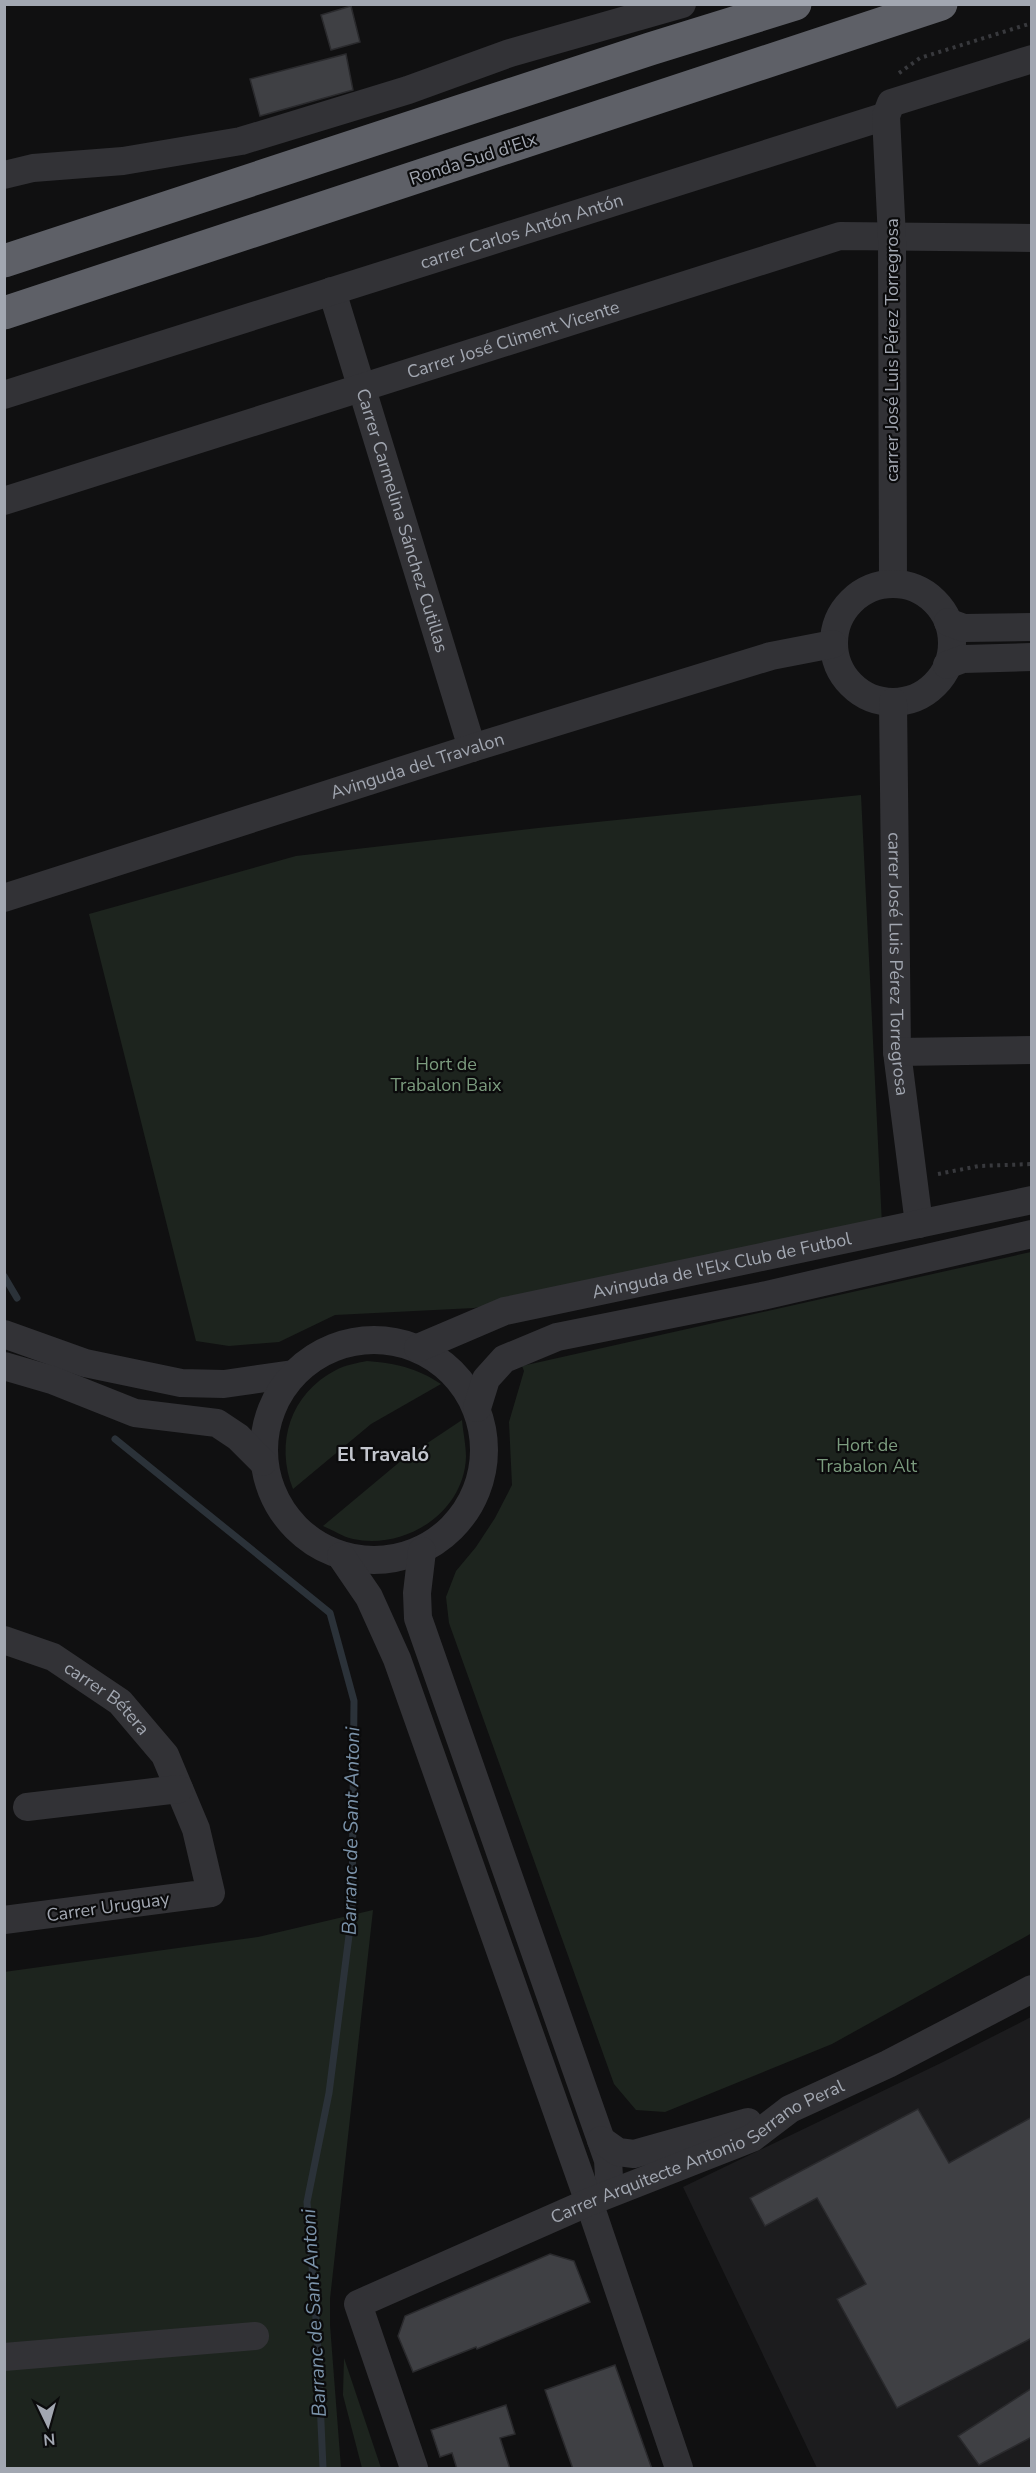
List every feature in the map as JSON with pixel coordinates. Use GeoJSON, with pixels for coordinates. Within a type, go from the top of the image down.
{"type":"FeatureCollection","features":[{"type":"Feature","properties":{"kind":"highway"},"geometry":{"type":"LineString","coordinates":[[4,261],[639,52],[795,4]]}},
{"type":"Feature","properties":{"kind":"highway","name":"Ronda Sud d'Elx"},"geometry":{"type":"LineString","coordinates":[[4,313],[941,4]]}},
{"type":"Feature","properties":{"kind":"street"},"geometry":{"type":"LineString","coordinates":[[4,175],[33,168],[123,161],[241,141],[408,90],[510,53],[682,4]]}},
{"type":"Feature","properties":{"kind":"street","name":"carrer Carlos Antón Antón"},"geometry":{"type":"LineString","coordinates":[[4,395],[886,116],[891,103],[1032,59]]}},
{"type":"Feature","properties":{"kind":"street","name":"carrer José Luis Pérez Torregrosa"},"geometry":{"type":"LineString","coordinates":[[886,116],[892,238],[893,584]]}},
{"type":"Feature","properties":{"kind":"street","name":"Carrer José Climent Vicente"},"geometry":{"type":"LineString","coordinates":[[4,501],[840,236],[1032,238]]}},
{"type":"Feature","properties":{"kind":"street","name":"Carrer Carmelina Sánchez Cutillas"},"geometry":{"type":"LineString","coordinates":[[332,291],[360,389],[472,748]]}},
{"type":"Feature","properties":{"kind":"street"},"geometry":{"type":"LineString","coordinates":[[893,584],[914,588],[928,596],[942,611],[948,622],[951,648],[947,665],[938,681],[923,694],[909,700],[893,702],[873,699],[856,690],[839,669],[833,644],[838,620],[849,602],[870,588],[893,584]]}},
{"type":"Feature","properties":{"kind":"street"},"geometry":{"type":"LineString","coordinates":[[948,622],[964,628],[1032,627]]}},
{"type":"Feature","properties":{"kind":"street","name":"Avinguda del Travalon"},"geometry":{"type":"LineString","coordinates":[[4,898],[472,748],[771,656],[833,644]]}},
{"type":"Feature","properties":{"kind":"street"},"geometry":{"type":"LineString","coordinates":[[947,665],[963,659],[1032,657]]}},
{"type":"Feature","properties":{"kind":"street","name":"carrer José Luis Pérez Torregrosa"},"geometry":{"type":"LineString","coordinates":[[893,702],[897,1052],[919,1224]]}},
{"type":"Feature","properties":{"kind":"street"},"geometry":{"type":"LineString","coordinates":[[897,1052],[1032,1050]]}},
{"type":"Feature","properties":{"kind":"street","name":"Avinguda de l'Elx Club de Futbol"},"geometry":{"type":"LineString","coordinates":[[418,1348],[505,1311],[1032,1200]]}},
{"type":"Feature","properties":{"kind":"street","name":"Avinguda de l'Elx Club de Futbol"},"geometry":{"type":"LineString","coordinates":[[477,1408],[486,1379],[504,1359],[557,1337],[762,1296],[1032,1234]]}},
{"type":"Feature","properties":{"kind":"street"},"geometry":{"type":"LineString","coordinates":[[4,1334],[85,1363],[181,1383],[224,1384],[293,1374]]}},
{"type":"Feature","properties":{"kind":"street"},"geometry":{"type":"LineString","coordinates":[[382,1339],[418,1348],[448,1367],[477,1408],[484,1428],[484,1469],[471,1507],[448,1534],[422,1551],[407,1557],[362,1561],[328,1551],[295,1528],[270,1491],[262,1450],[268,1417],[277,1395],[301,1366],[335,1346],[382,1339]]}},
{"type":"Feature","properties":{"kind":"street"},"geometry":{"type":"LineString","coordinates":[[4,1366],[52,1380],[135,1413],[217,1423],[238,1437],[263,1462]]}},
{"type":"Feature","properties":{"kind":"street"},"geometry":{"type":"LineString","coordinates":[[422,1551],[417,1593],[418,1618],[608,2160],[599,2197]]}},
{"type":"Feature","properties":{"kind":"street"},"geometry":{"type":"LineString","coordinates":[[341,1556],[369,1597],[397,1659],[599,2197],[678,2469]]}},
{"type":"Feature","properties":{"kind":"street","name":"carrer Bétera"},"geometry":{"type":"LineString","coordinates":[[4,1640],[53,1657],[120,1702],[165,1755],[196,1829],[211,1893]]}},
{"type":"Feature","properties":{"kind":"street"},"geometry":{"type":"LineString","coordinates":[[27,1807],[179,1789]]}},
{"type":"Feature","properties":{"kind":"street","name":"Carrer Uruguay"},"geometry":{"type":"LineString","coordinates":[[4,1920],[211,1893]]}},
{"type":"Feature","properties":{"kind":"street","name":"Carrer Arquitecte Antonio Serrano Peral"},"geometry":{"type":"LineString","coordinates":[[414,2469],[358,2304],[599,2197],[752,2138],[790,2109],[888,2064],[1032,1989]]}},
{"type":"Feature","properties":{"kind":"street"},"geometry":{"type":"LineString","coordinates":[[601,2140],[618,2152],[634,2154],[790,2109]]}},
{"type":"Feature","properties":{"kind":"street"},"geometry":{"type":"LineString","coordinates":[[4,2357],[255,2336]]}},
{"type":"Feature","properties":{"kind":"path"},"geometry":{"type":"LineString","coordinates":[[913,1176],[950,1173],[979,1166],[1032,1164]]}},
{"type":"Feature","properties":{"kind":"shaded area"},"geometry":{"type":"Polygon","coordinates":[[[1031,2017],[1031,2468],[817,2468],[683,2187],[943,2062],[1031,2017]]]}},
{"type":"Feature","properties":{"kind":"green space","name":"Hort de Trabalon Baix"},"geometry":{"type":"Polygon","coordinates":[[[861,795],[882,1225],[474,1308],[335,1315],[279,1342],[229,1346],[196,1341],[89,914],[296,856],[538,828],[861,795]]]}},
{"type":"Feature","properties":{"kind":"green space","name":"Hort de Trabalon Alt"},"geometry":{"type":"Polygon","coordinates":[[[1031,1252],[1032,1933],[832,2044],[665,2112],[636,2110],[614,2084],[449,1623],[446,1597],[456,1571],[476,1547],[495,1518],[512,1485],[509,1422],[524,1371],[522,1366],[1031,1252]]]}},
{"type":"Feature","properties":{"kind":"green space"},"geometry":{"type":"Polygon","coordinates":[[[367,1361],[406,1367],[441,1384],[371,1424],[293,1489],[286,1454],[290,1421],[297,1406],[320,1380],[340,1368],[367,1361]]]}},
{"type":"Feature","properties":{"kind":"green space"},"geometry":{"type":"Polygon","coordinates":[[[462,1420],[466,1448],[463,1477],[455,1495],[428,1523],[411,1533],[392,1539],[373,1541],[349,1538],[323,1526],[402,1460],[462,1420]]]}},
{"type":"Feature","properties":{"kind":"green space"},"geometry":{"type":"Polygon","coordinates":[[[373,1910],[330,2299],[341,2468],[5,2468],[4,1972],[258,1937],[373,1910]]]}},
{"type":"Feature","properties":{"kind":"green space"},"geometry":{"type":"Polygon","coordinates":[[[344,2358],[381,2468],[362,2468],[343,2395],[344,2358]]]}},
{"type":"Feature","properties":{"kind":"building"},"geometry":{"type":"Polygon","coordinates":[[[351,6],[360,42],[331,50],[321,15],[351,6]]]}},
{"type":"Feature","properties":{"kind":"building"},"geometry":{"type":"Polygon","coordinates":[[[346,54],[353,90],[260,116],[250,79],[346,54]]]}},
{"type":"Feature","properties":{"kind":"building"},"geometry":{"type":"Polygon","coordinates":[[[918,2109],[949,2163],[1032,2117],[1032,2338],[897,2408],[837,2299],[866,2284],[817,2198],[765,2226],[750,2198],[918,2109]]]}},
{"type":"Feature","properties":{"kind":"building"},"geometry":{"type":"Polygon","coordinates":[[[550,2254],[574,2261],[590,2302],[477,2349],[476,2347],[413,2372],[398,2336],[405,2316],[550,2254]]]}},
{"type":"Feature","properties":{"kind":"building"},"geometry":{"type":"Polygon","coordinates":[[[615,2365],[652,2469],[573,2469],[545,2390],[615,2365]]]}},
{"type":"Feature","properties":{"kind":"building"},"geometry":{"type":"Polygon","coordinates":[[[1032,2388],[1032,2437],[979,2465],[958,2436],[1032,2388]]]}},
{"type":"Feature","properties":{"kind":"building"},"geometry":{"type":"Polygon","coordinates":[[[506,2405],[515,2434],[500,2438],[510,2469],[457,2469],[452,2453],[440,2457],[431,2430],[506,2405]]]}},
{"type":"Feature","properties":{"kind":"waterway","name":"Barranc de Sant Antoni"},"geometry":{"type":"LineString","coordinates":[[4,1276],[17,1298]]}},
{"type":"Feature","properties":{"kind":"waterway","name":"Barranc de Sant Antoni"},"geometry":{"type":"LineString","coordinates":[[115,1439],[330,1613],[354,1701],[352,1912],[329,2093],[307,2202],[317,2332],[323,2468]]}},
{"type":"Feature","properties":{"kind":"district","name":"El Travaló"},"geometry":{"type":"Point","coordinates":[383,1454]}}]}
